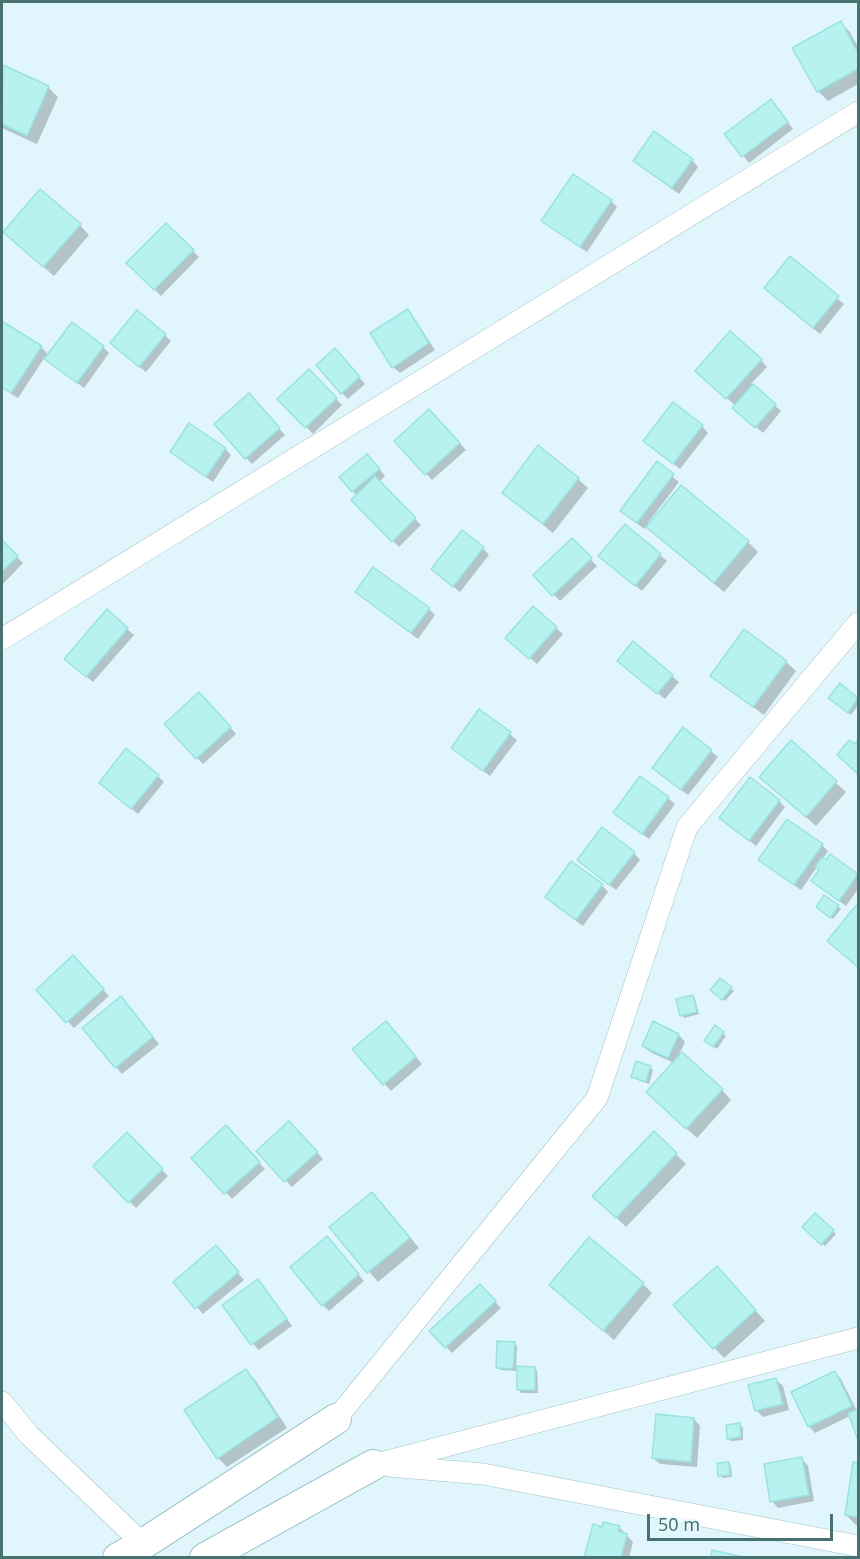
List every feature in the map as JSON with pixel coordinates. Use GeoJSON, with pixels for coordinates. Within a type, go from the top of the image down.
{"type":"FeatureCollection","features":[{"type":"Feature","properties":{"kind":"main road"},"geometry":{"type":"LineString","coordinates":[[130,1550],[336,1419]]}},
{"type":"Feature","properties":{"kind":"main road"},"geometry":{"type":"LineString","coordinates":[[205,1557],[373,1465]]}},
{"type":"Feature","properties":{"kind":"street"},"geometry":{"type":"LineString","coordinates":[[2,639],[858,112]]}},
{"type":"Feature","properties":{"kind":"street"},"geometry":{"type":"LineString","coordinates":[[336,1419],[597,1098],[687,827],[858,623]]}},
{"type":"Feature","properties":{"kind":"street"},"geometry":{"type":"LineString","coordinates":[[373,1465],[858,1338]]}},
{"type":"Feature","properties":{"kind":"street"},"geometry":{"type":"LineString","coordinates":[[2,1402],[130,1550]]}},
{"type":"Feature","properties":{"kind":"street"},"geometry":{"type":"LineString","coordinates":[[373,1465],[483,1474],[858,1546]]}},
{"type":"Feature","properties":{"kind":"building"},"geometry":{"type":"Polygon","coordinates":[[[841,21],[858,53],[858,69],[817,92],[792,48],[841,21]]]}},
{"type":"Feature","properties":{"kind":"building"},"geometry":{"type":"Polygon","coordinates":[[[3,65],[49,86],[27,136],[2,124],[3,65]]]}},
{"type":"Feature","properties":{"kind":"building"},"geometry":{"type":"Polygon","coordinates":[[[771,99],[788,122],[742,157],[724,134],[771,99]]]}},
{"type":"Feature","properties":{"kind":"building"},"geometry":{"type":"Polygon","coordinates":[[[654,131],[693,159],[672,188],[633,161],[654,131]]]}},
{"type":"Feature","properties":{"kind":"building"},"geometry":{"type":"Polygon","coordinates":[[[573,174],[612,200],[580,247],[541,221],[573,174]]]}},
{"type":"Feature","properties":{"kind":"building"},"geometry":{"type":"Polygon","coordinates":[[[40,189],[81,224],[43,267],[3,232],[40,189]]]}},
{"type":"Feature","properties":{"kind":"building"},"geometry":{"type":"Polygon","coordinates":[[[166,223],[194,250],[154,290],[126,263],[166,223]]]}},
{"type":"Feature","properties":{"kind":"building"},"geometry":{"type":"Polygon","coordinates":[[[790,256],[839,296],[813,328],[764,288],[790,256]]]}},
{"type":"Feature","properties":{"kind":"building"},"geometry":{"type":"Polygon","coordinates":[[[408,309],[429,343],[392,368],[370,333],[408,309]]]}},
{"type":"Feature","properties":{"kind":"building"},"geometry":{"type":"Polygon","coordinates":[[[137,310],[166,334],[139,367],[110,343],[137,310]]]}},
{"type":"Feature","properties":{"kind":"building"},"geometry":{"type":"Polygon","coordinates":[[[3,322],[42,346],[11,393],[2,387],[3,322]]]}},
{"type":"Feature","properties":{"kind":"building"},"geometry":{"type":"Polygon","coordinates":[[[72,322],[104,346],[77,383],[44,359],[72,322]]]}},
{"type":"Feature","properties":{"kind":"building"},"geometry":{"type":"Polygon","coordinates":[[[730,331],[762,359],[726,399],[695,371],[730,331]]]}},
{"type":"Feature","properties":{"kind":"building"},"geometry":{"type":"Polygon","coordinates":[[[335,348],[360,377],[341,394],[316,365],[335,348]]]}},
{"type":"Feature","properties":{"kind":"building"},"geometry":{"type":"Polygon","coordinates":[[[309,369],[337,398],[305,428],[277,399],[309,369]]]}},
{"type":"Feature","properties":{"kind":"building"},"geometry":{"type":"Polygon","coordinates":[[[753,384],[776,404],[755,428],[732,408],[753,384]]]}},
{"type":"Feature","properties":{"kind":"building"},"geometry":{"type":"Polygon","coordinates":[[[249,393],[280,428],[245,459],[214,424],[249,393]]]}},
{"type":"Feature","properties":{"kind":"building"},"geometry":{"type":"Polygon","coordinates":[[[673,402],[703,425],[673,464],[643,441],[673,402]]]}},
{"type":"Feature","properties":{"kind":"building"},"geometry":{"type":"Polygon","coordinates":[[[429,409],[460,443],[425,475],[394,441],[429,409]]]}},
{"type":"Feature","properties":{"kind":"building"},"geometry":{"type":"Polygon","coordinates":[[[189,423],[226,448],[206,477],[170,452],[189,423]]]}},
{"type":"Feature","properties":{"kind":"building"},"geometry":{"type":"Polygon","coordinates":[[[538,445],[579,478],[543,524],[502,493],[538,445]]]}},
{"type":"Feature","properties":{"kind":"building"},"geometry":{"type":"Polygon","coordinates":[[[367,454],[380,469],[352,492],[339,477],[367,454]]]}},
{"type":"Feature","properties":{"kind":"building"},"geometry":{"type":"Polygon","coordinates":[[[657,461],[674,474],[637,523],[620,511],[657,461]]]}},
{"type":"Feature","properties":{"kind":"building"},"geometry":{"type":"Polygon","coordinates":[[[375,476],[416,518],[392,542],[351,500],[375,476]]]}},
{"type":"Feature","properties":{"kind":"building"},"geometry":{"type":"Polygon","coordinates":[[[681,485],[749,541],[714,583],[646,527],[681,485]]]}},
{"type":"Feature","properties":{"kind":"building"},"geometry":{"type":"Polygon","coordinates":[[[625,524],[661,554],[635,586],[598,556],[625,524]]]}},
{"type":"Feature","properties":{"kind":"building"},"geometry":{"type":"Polygon","coordinates":[[[462,530],[484,547],[453,587],[431,569],[462,530]]]}},
{"type":"Feature","properties":{"kind":"building"},"geometry":{"type":"Polygon","coordinates":[[[572,538],[592,558],[552,596],[533,575],[572,538]]]}},
{"type":"Feature","properties":{"kind":"building"},"geometry":{"type":"Polygon","coordinates":[[[2,540],[18,556],[2,572],[2,540]]]}},
{"type":"Feature","properties":{"kind":"building"},"geometry":{"type":"Polygon","coordinates":[[[373,567],[430,608],[411,633],[355,592],[373,567]]]}},
{"type":"Feature","properties":{"kind":"building"},"geometry":{"type":"Polygon","coordinates":[[[533,606],[557,627],[529,659],[505,638],[533,606]]]}},
{"type":"Feature","properties":{"kind":"building"},"geometry":{"type":"Polygon","coordinates":[[[107,609],[128,628],[86,677],[64,659],[107,609]]]}},
{"type":"Feature","properties":{"kind":"building"},"geometry":{"type":"Polygon","coordinates":[[[744,629],[787,661],[753,707],[710,676],[744,629]]]}},
{"type":"Feature","properties":{"kind":"building"},"geometry":{"type":"Polygon","coordinates":[[[633,641],[673,675],[657,694],[617,661],[633,641]]]}},
{"type":"Feature","properties":{"kind":"building"},"geometry":{"type":"Polygon","coordinates":[[[840,683],[858,698],[848,713],[828,698],[840,683]]]}},
{"type":"Feature","properties":{"kind":"building"},"geometry":{"type":"Polygon","coordinates":[[[199,692],[231,727],[196,759],[164,724],[199,692]]]}},
{"type":"Feature","properties":{"kind":"building"},"geometry":{"type":"Polygon","coordinates":[[[479,709],[511,732],[483,771],[451,748],[479,709]]]}},
{"type":"Feature","properties":{"kind":"building"},"geometry":{"type":"Polygon","coordinates":[[[683,727],[712,750],[681,790],[652,768],[683,727]]]}},
{"type":"Feature","properties":{"kind":"building"},"geometry":{"type":"Polygon","coordinates":[[[791,740],[837,781],[806,817],[759,777],[791,740]]]}},
{"type":"Feature","properties":{"kind":"building"},"geometry":{"type":"Polygon","coordinates":[[[849,740],[855,744],[858,740],[858,774],[837,755],[849,740]]]}},
{"type":"Feature","properties":{"kind":"building"},"geometry":{"type":"Polygon","coordinates":[[[126,748],[159,775],[131,809],[99,783],[126,748]]]}},
{"type":"Feature","properties":{"kind":"building"},"geometry":{"type":"Polygon","coordinates":[[[640,776],[669,797],[642,834],[613,813],[640,776]]]}},
{"type":"Feature","properties":{"kind":"building"},"geometry":{"type":"Polygon","coordinates":[[[750,777],[780,800],[749,841],[719,818],[750,777]]]}},
{"type":"Feature","properties":{"kind":"building"},"geometry":{"type":"Polygon","coordinates":[[[787,819],[823,844],[794,885],[758,860],[787,819]]]}},
{"type":"Feature","properties":{"kind":"building"},"geometry":{"type":"Polygon","coordinates":[[[602,827],[635,852],[609,885],[577,860],[602,827]]]}},
{"type":"Feature","properties":{"kind":"building"},"geometry":{"type":"Polygon","coordinates":[[[830,854],[858,874],[839,901],[811,881],[819,870],[815,867],[822,857],[826,860],[830,854]]]}},
{"type":"Feature","properties":{"kind":"building"},"geometry":{"type":"Polygon","coordinates":[[[571,861],[603,884],[576,920],[545,897],[571,861]]]}},
{"type":"Feature","properties":{"kind":"building"},"geometry":{"type":"Polygon","coordinates":[[[824,895],[839,905],[830,918],[816,907],[824,895]]]}},
{"type":"Feature","properties":{"kind":"building"},"geometry":{"type":"Polygon","coordinates":[[[858,903],[858,967],[827,941],[858,903]]]}},
{"type":"Feature","properties":{"kind":"building"},"geometry":{"type":"Polygon","coordinates":[[[73,955],[104,989],[66,1023],[36,990],[73,955]]]}},
{"type":"Feature","properties":{"kind":"building"},"geometry":{"type":"Polygon","coordinates":[[[720,978],[732,987],[722,1000],[710,990],[720,978]]]}},
{"type":"Feature","properties":{"kind":"building"},"geometry":{"type":"Polygon","coordinates":[[[693,995],[697,1012],[680,1016],[676,999],[693,995]]]}},
{"type":"Feature","properties":{"kind":"building"},"geometry":{"type":"Polygon","coordinates":[[[121,996],[153,1037],[115,1068],[82,1028],[121,996]]]}},
{"type":"Feature","properties":{"kind":"building"},"geometry":{"type":"Polygon","coordinates":[[[386,1021],[416,1057],[383,1085],[352,1049],[386,1021]]]}},
{"type":"Feature","properties":{"kind":"building"},"geometry":{"type":"Polygon","coordinates":[[[653,1021],[679,1034],[668,1058],[642,1046],[653,1021]]]}},
{"type":"Feature","properties":{"kind":"building"},"geometry":{"type":"Polygon","coordinates":[[[715,1025],[724,1032],[713,1047],[704,1041],[715,1025]]]}},
{"type":"Feature","properties":{"kind":"building"},"geometry":{"type":"Polygon","coordinates":[[[682,1052],[723,1089],[686,1129],[646,1092],[682,1052]]]}},
{"type":"Feature","properties":{"kind":"building"},"geometry":{"type":"Polygon","coordinates":[[[636,1061],[651,1066],[646,1082],[631,1077],[636,1061]]]}},
{"type":"Feature","properties":{"kind":"building"},"geometry":{"type":"Polygon","coordinates":[[[289,1121],[318,1152],[284,1182],[256,1151],[289,1121]]]}},
{"type":"Feature","properties":{"kind":"building"},"geometry":{"type":"Polygon","coordinates":[[[226,1125],[260,1162],[224,1194],[191,1158],[226,1125]]]}},
{"type":"Feature","properties":{"kind":"building"},"geometry":{"type":"Polygon","coordinates":[[[654,1131],[677,1153],[616,1218],[592,1196],[654,1131]]]}},
{"type":"Feature","properties":{"kind":"building"},"geometry":{"type":"Polygon","coordinates":[[[127,1132],[163,1169],[128,1203],[93,1166],[127,1132]]]}},
{"type":"Feature","properties":{"kind":"building"},"geometry":{"type":"Polygon","coordinates":[[[372,1192],[410,1238],[367,1273],[329,1227],[372,1192]]]}},
{"type":"Feature","properties":{"kind":"building"},"geometry":{"type":"Polygon","coordinates":[[[815,1213],[834,1230],[821,1245],[802,1227],[815,1213]]]}},
{"type":"Feature","properties":{"kind":"building"},"geometry":{"type":"Polygon","coordinates":[[[327,1236],[359,1274],[322,1306],[290,1267],[327,1236]]]}},
{"type":"Feature","properties":{"kind":"building"},"geometry":{"type":"Polygon","coordinates":[[[589,1237],[644,1283],[603,1331],[549,1285],[589,1237]]]}},
{"type":"Feature","properties":{"kind":"building"},"geometry":{"type":"Polygon","coordinates":[[[216,1245],[239,1272],[195,1309],[173,1282],[216,1245]]]}},
{"type":"Feature","properties":{"kind":"building"},"geometry":{"type":"Polygon","coordinates":[[[717,1266],[756,1310],[713,1349],[673,1305],[717,1266]]]}},
{"type":"Feature","properties":{"kind":"building"},"geometry":{"type":"Polygon","coordinates":[[[258,1279],[287,1319],[251,1345],[222,1305],[258,1279]]]}},
{"type":"Feature","properties":{"kind":"building"},"geometry":{"type":"Polygon","coordinates":[[[480,1284],[496,1301],[445,1348],[429,1331],[480,1284]]]}},
{"type":"Feature","properties":{"kind":"building"},"geometry":{"type":"Polygon","coordinates":[[[497,1341],[515,1342],[513,1369],[496,1368],[497,1341]]]}},
{"type":"Feature","properties":{"kind":"building"},"geometry":{"type":"Polygon","coordinates":[[[517,1366],[535,1367],[535,1390],[517,1390],[517,1366]]]}},
{"type":"Feature","properties":{"kind":"building"},"geometry":{"type":"Polygon","coordinates":[[[246,1369],[278,1417],[217,1459],[184,1410],[246,1369]]]}},
{"type":"Feature","properties":{"kind":"building"},"geometry":{"type":"Polygon","coordinates":[[[835,1371],[852,1406],[808,1427],[791,1392],[835,1371]]]}},
{"type":"Feature","properties":{"kind":"building"},"geometry":{"type":"Polygon","coordinates":[[[776,1378],[783,1404],[755,1411],[748,1385],[776,1378]]]}},
{"type":"Feature","properties":{"kind":"building"},"geometry":{"type":"Polygon","coordinates":[[[858,1409],[858,1440],[848,1413],[858,1409]]]}},
{"type":"Feature","properties":{"kind":"building"},"geometry":{"type":"Polygon","coordinates":[[[656,1414],[694,1418],[691,1462],[652,1458],[656,1414]]]}},
{"type":"Feature","properties":{"kind":"building"},"geometry":{"type":"Polygon","coordinates":[[[740,1423],[741,1437],[727,1439],[726,1425],[740,1423]]]}},
{"type":"Feature","properties":{"kind":"building"},"geometry":{"type":"Polygon","coordinates":[[[802,1457],[809,1495],[770,1502],[764,1464],[802,1457]]]}},
{"type":"Feature","properties":{"kind":"building"},"geometry":{"type":"Polygon","coordinates":[[[729,1462],[730,1475],[718,1476],[717,1463],[729,1462]]]}},
{"type":"Feature","properties":{"kind":"building"},"geometry":{"type":"Polygon","coordinates":[[[853,1462],[858,1463],[858,1517],[845,1515],[853,1462]]]}},
{"type":"Feature","properties":{"kind":"building"},"geometry":{"type":"Polygon","coordinates":[[[603,1522],[620,1526],[618,1531],[627,1534],[621,1558],[584,1558],[593,1524],[602,1527],[603,1522]]]}},
{"type":"Feature","properties":{"kind":"building"},"geometry":{"type":"Polygon","coordinates":[[[712,1550],[748,1558],[711,1558],[712,1550]]]}}]}
